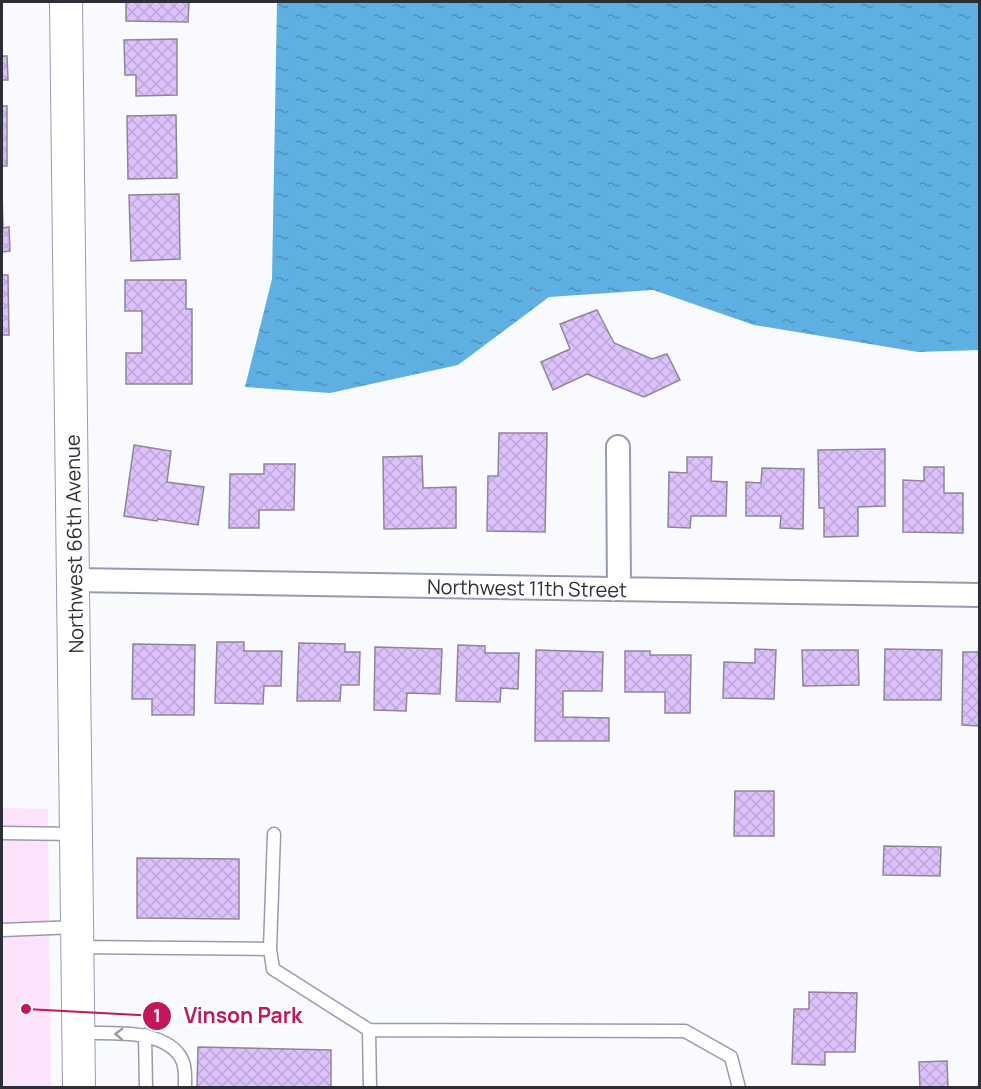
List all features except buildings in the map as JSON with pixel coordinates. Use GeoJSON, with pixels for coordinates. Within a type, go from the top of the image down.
{"type":"FeatureCollection","features":[{"type":"Feature","properties":{"kind":"street","name":"Northwest 66th Avenue"},"geometry":{"type":"LineString","coordinates":[[66,2],[75,580],[79,1088]]}},
{"type":"Feature","properties":{"kind":"street"},"geometry":{"type":"LineString","coordinates":[[618,447],[619,589]]}},
{"type":"Feature","properties":{"kind":"street","name":"Northwest 11th Street"},"geometry":{"type":"LineString","coordinates":[[75,580],[980,596]]}},
{"type":"Feature","properties":{"kind":"lane"},"geometry":{"type":"LineString","coordinates":[[2,833],[77,834]]}},
{"type":"Feature","properties":{"kind":"lane"},"geometry":{"type":"LineString","coordinates":[[274,834],[270,949],[273,969],[369,1030],[685,1032],[731,1058],[739,1088]]}},
{"type":"Feature","properties":{"kind":"lane"},"geometry":{"type":"LineString","coordinates":[[2,930],[270,949]]}},
{"type":"Feature","properties":{"kind":"lane"},"geometry":{"type":"LineString","coordinates":[[369,1030],[370,1088]]}},
{"type":"Feature","properties":{"kind":"lane"},"geometry":{"type":"LineString","coordinates":[[79,1033],[145,1035],[168,1044],[180,1056],[185,1067],[185,1088]]}},
{"type":"Feature","properties":{"kind":"lane"},"geometry":{"type":"LineString","coordinates":[[145,1035],[146,1088]]}},
{"type":"Feature","properties":{"kind":"shaded area"},"geometry":{"type":"Polygon","coordinates":[[[2,808],[48,809],[51,1087],[2,1088],[2,808]]]}},
{"type":"Feature","properties":{"kind":"water"},"geometry":{"type":"Polygon","coordinates":[[[277,2],[979,2],[979,350],[918,352],[754,325],[653,290],[549,297],[458,365],[330,393],[245,387],[272,279],[277,2]]]}},
{"type":"Feature","properties":{"kind":"place","name":"Vinson Park"},"geometry":{"type":"Point","coordinates":[26,1009]}}]}
